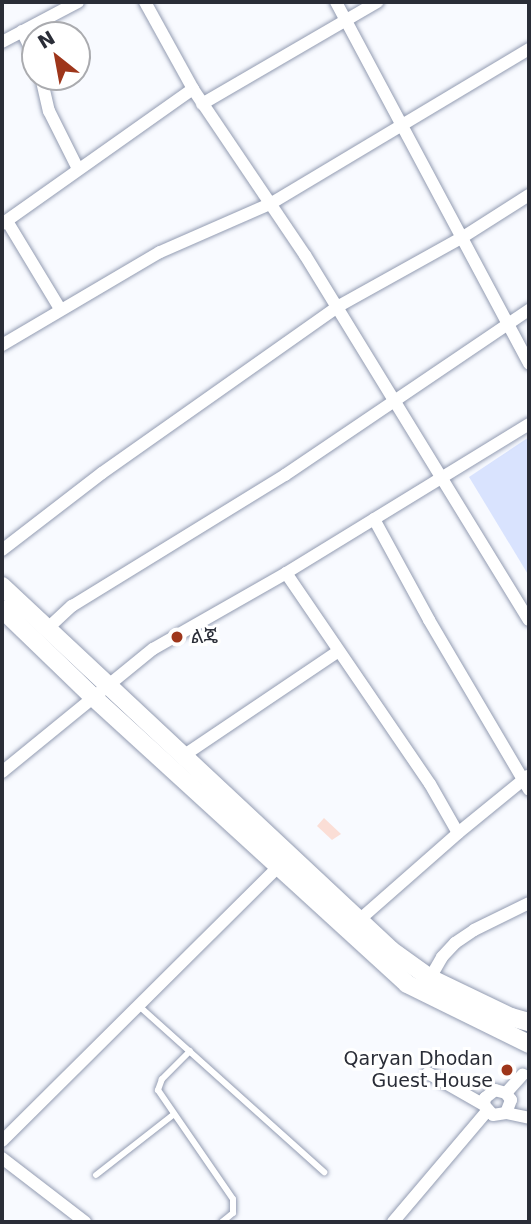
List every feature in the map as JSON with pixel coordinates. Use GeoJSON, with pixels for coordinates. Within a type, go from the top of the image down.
{"type":"FeatureCollection","features":[{"type":"Feature","properties":{"kind":"main road"},"geometry":{"type":"LineString","coordinates":[[2,586],[390,950],[430,978],[511,1017],[529,1022]]}},
{"type":"Feature","properties":{"kind":"main road"},"geometry":{"type":"LineString","coordinates":[[2,609],[93,697],[407,984],[528,1044]]}},
{"type":"Feature","properties":{"kind":"street"},"geometry":{"type":"LineString","coordinates":[[41,21],[78,2]]}},
{"type":"Feature","properties":{"kind":"street"},"geometry":{"type":"LineString","coordinates":[[145,2],[202,104],[396,400],[529,620]]}},
{"type":"Feature","properties":{"kind":"street"},"geometry":{"type":"LineString","coordinates":[[336,2],[403,122],[529,364]]}},
{"type":"Feature","properties":{"kind":"street"},"geometry":{"type":"LineString","coordinates":[[202,104],[377,2]]}},
{"type":"Feature","properties":{"kind":"street"},"geometry":{"type":"LineString","coordinates":[[2,42],[21,32]]}},
{"type":"Feature","properties":{"kind":"street"},"geometry":{"type":"LineString","coordinates":[[2,345],[160,252],[270,204],[529,49]]}},
{"type":"Feature","properties":{"kind":"street"},"geometry":{"type":"LineString","coordinates":[[60,309],[4,222],[193,89]]}},
{"type":"Feature","properties":{"kind":"street"},"geometry":{"type":"LineString","coordinates":[[44,91],[49,111],[78,169]]}},
{"type":"Feature","properties":{"kind":"street"},"geometry":{"type":"LineString","coordinates":[[2,550],[102,472],[337,307],[463,237],[529,194]]}},
{"type":"Feature","properties":{"kind":"street"},"geometry":{"type":"LineString","coordinates":[[48,628],[72,606],[285,475],[529,310]]}},
{"type":"Feature","properties":{"kind":"street"},"geometry":{"type":"LineString","coordinates":[[2,772],[106,684],[153,649],[286,573],[529,424]]}},
{"type":"Feature","properties":{"kind":"street"},"geometry":{"type":"LineString","coordinates":[[358,921],[458,833],[527,781],[429,620],[374,519]]}},
{"type":"Feature","properties":{"kind":"street"},"geometry":{"type":"LineString","coordinates":[[286,573],[337,652],[430,784],[458,833]]}},
{"type":"Feature","properties":{"kind":"street"},"geometry":{"type":"LineString","coordinates":[[183,756],[337,652]]}},
{"type":"Feature","properties":{"kind":"street"},"geometry":{"type":"LineString","coordinates":[[2,1141],[278,867]]}},
{"type":"Feature","properties":{"kind":"street"},"geometry":{"type":"LineString","coordinates":[[430,978],[442,957],[455,943],[474,930],[529,903]]}},
{"type":"Feature","properties":{"kind":"street"},"geometry":{"type":"LineString","coordinates":[[428,1073],[493,1115],[506,1113],[529,1118]]}},
{"type":"Feature","properties":{"kind":"street"},"geometry":{"type":"LineString","coordinates":[[506,1093],[523,1074]]}},
{"type":"Feature","properties":{"kind":"street"},"geometry":{"type":"LineString","coordinates":[[393,1222],[486,1108],[489,1093],[495,1090],[506,1093],[511,1100],[506,1113]]}},
{"type":"Feature","properties":{"kind":"street"},"geometry":{"type":"LineString","coordinates":[[2,1158],[85,1222]]}},
{"type":"Feature","properties":{"kind":"lane"},"geometry":{"type":"LineString","coordinates":[[139,1006],[324,1172]]}},
{"type":"Feature","properties":{"kind":"lane"},"geometry":{"type":"LineString","coordinates":[[190,1051],[158,1085],[158,1090],[233,1199],[233,1213],[222,1222]]}},
{"type":"Feature","properties":{"kind":"lane"},"geometry":{"type":"LineString","coordinates":[[96,1175],[174,1114]]}},
{"type":"Feature","properties":{"kind":"shaded area"},"geometry":{"type":"Polygon","coordinates":[[[529,437],[529,576],[469,477],[529,437]]]}},
{"type":"Feature","properties":{"kind":"building"},"geometry":{"type":"Polygon","coordinates":[[[324,818],[341,834],[332,840],[317,826],[324,818]]]}},
{"type":"Feature","properties":{"kind":"place","name":"ልጄ"},"geometry":{"type":"Point","coordinates":[177,637]}},
{"type":"Feature","properties":{"kind":"place","name":"Qaryan Dhodan Guest House"},"geometry":{"type":"Point","coordinates":[507,1070]}}]}
